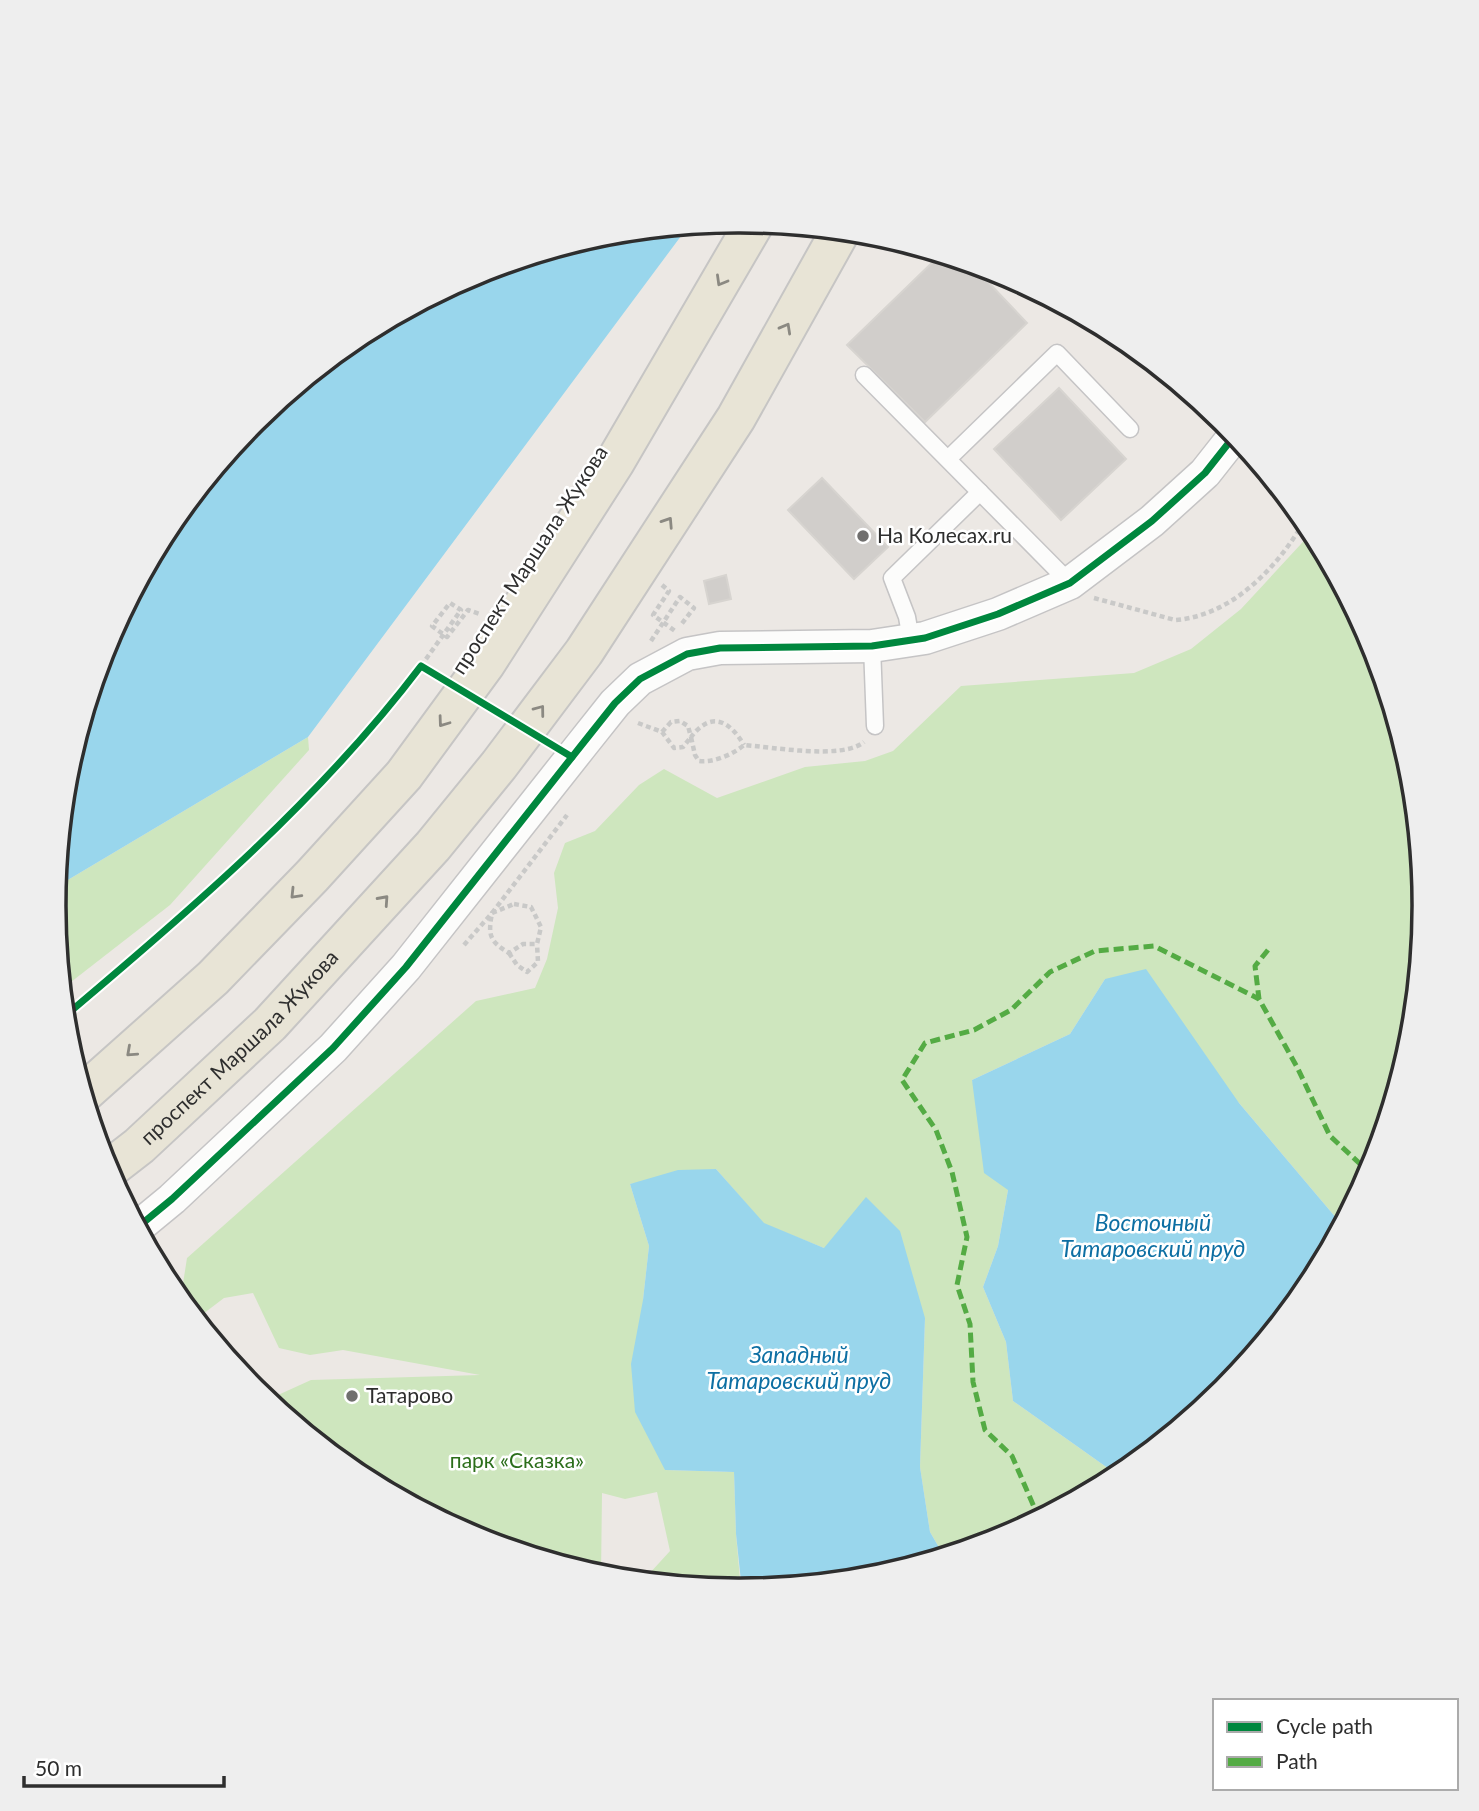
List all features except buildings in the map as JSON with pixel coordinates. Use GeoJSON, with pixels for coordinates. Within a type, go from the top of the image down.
{"type":"FeatureCollection","features":[{"type":"Feature","properties":{"kind":"main road","name":"проспект Маршала Жукова"},"geometry":{"type":"LineString","coordinates":[[91,1087],[213,978],[312,876],[404,775],[486,663],[615,462],[748,233]]}},
{"type":"Feature","properties":{"kind":"main road","name":"проспект Маршала Жукова"},"geometry":{"type":"LineString","coordinates":[[118,1162],[139,1146],[270,1024],[433,846],[499,765],[584,652],[736,418],[836,239]]}},
{"type":"Feature","properties":{"kind":"street"},"geometry":{"type":"LineString","coordinates":[[146,1221],[333,1048],[406,967],[615,703],[640,679],[687,654],[720,648],[872,646],[911,640],[1085,586],[1205,473],[1228,444]]}},
{"type":"Feature","properties":{"kind":"lane"},"geometry":{"type":"LineString","coordinates":[[948,459],[1057,354],[1130,429]]}},
{"type":"Feature","properties":{"kind":"lane"},"geometry":{"type":"LineString","coordinates":[[864,375],[980,492],[1085,586]]}},
{"type":"Feature","properties":{"kind":"lane"},"geometry":{"type":"LineString","coordinates":[[911,640],[907,617],[892,578],[980,492]]}},
{"type":"Feature","properties":{"kind":"lane"},"geometry":{"type":"LineString","coordinates":[[872,646],[875,726]]}},
{"type":"Feature","properties":{"kind":"path"},"geometry":{"type":"LineString","coordinates":[[1085,586],[1090,597],[1175,620],[1187,619],[1210,611],[1240,595],[1273,565],[1298,531]]}},
{"type":"Feature","properties":{"kind":"path"},"geometry":{"type":"LineString","coordinates":[[652,636],[659,626],[666,617],[680,597],[694,608],[676,632],[669,626],[661,620],[653,615],[669,591]]}},
{"type":"Feature","properties":{"kind":"path"},"geometry":{"type":"LineString","coordinates":[[421,666],[431,650],[439,640],[446,630],[454,620],[461,610],[450,603],[432,626],[439,632],[447,637],[468,610]]}},
{"type":"Feature","properties":{"kind":"path"},"geometry":{"type":"LineString","coordinates":[[629,734],[646,715]]}},
{"type":"Feature","properties":{"kind":"path"},"geometry":{"type":"LineString","coordinates":[[662,732],[671,722],[680,721],[688,726],[699,761],[706,762],[734,754],[744,745]]}},
{"type":"Feature","properties":{"kind":"path"},"geometry":{"type":"LineString","coordinates":[[638,723],[662,732],[674,748],[683,747],[700,726],[716,721],[728,726],[744,745],[837,752],[858,747],[871,737],[875,726]]}},
{"type":"Feature","properties":{"kind":"path"},"geometry":{"type":"LineString","coordinates":[[456,953],[492,913],[570,811]]}},
{"type":"Feature","properties":{"kind":"path"},"geometry":{"type":"LineString","coordinates":[[514,904],[531,907],[541,927],[537,944],[538,962],[527,972],[517,965],[509,953],[494,944],[489,930],[492,913],[514,904]]}},
{"type":"Feature","properties":{"kind":"path"},"geometry":{"type":"LineString","coordinates":[[509,953],[523,944],[537,944]]}},
{"type":"Feature","properties":{"kind":"green space","name":"парк «Сказка»"},"geometry":{"type":"Polygon","coordinates":[[[1304,540],[1343,608],[1361,648],[1390,731],[1407,818],[1412,906],[1407,993],[1390,1080],[1377,1122],[1335,1217],[1239,1103],[1105,979],[1070,1034],[972,1080],[1008,1190],[998,1246],[983,1287],[1006,1342],[1013,1401],[1108,1468],[1037,1509],[939,1548],[930,1532],[920,1467],[925,1318],[824,1248],[764,1224],[716,1169],[630,1184],[649,1246],[643,1300],[665,1470],[734,1472],[740,1578],[650,1573],[670,1551],[657,1492],[625,1499],[602,1493],[601,1564],[523,1543],[442,1509],[366,1465],[330,1439],[279,1395],[311,1380],[480,1375],[343,1350],[310,1355],[279,1348],[253,1293],[224,1298],[204,1313],[183,1283],[187,1258],[476,1001],[535,988],[547,959],[558,908],[554,873],[565,843],[595,831],[639,785],[664,769],[717,798],[805,767],[865,761],[893,751],[961,686],[1134,673],[1191,649],[1241,609],[1304,540]]]}},
{"type":"Feature","properties":{"kind":"green space"},"geometry":{"type":"Polygon","coordinates":[[[308,737],[309,750],[170,905],[71,982],[66,906],[67,880],[308,737]]]}},
{"type":"Feature","properties":{"kind":"water"},"geometry":{"type":"Polygon","coordinates":[[[682,235],[308,737],[67,880],[79,774],[102,689],[118,648],[136,608],[180,532],[234,462],[264,430],[330,372],[366,346],[442,302],[523,268],[565,255],[608,245],[682,235]]]}},
{"type":"Feature","properties":{"kind":"water","name":"Восточный Татаровский пруд"},"geometry":{"type":"Polygon","coordinates":[[[1146,969],[1239,1103],[1335,1217],[1299,1279],[1245,1349],[1183,1411],[1108,1468],[1013,1401],[1006,1342],[983,1287],[998,1246],[1008,1190],[984,1173],[972,1080],[1070,1034],[1105,979],[1146,969]]]}},
{"type":"Feature","properties":{"kind":"water","name":"Западный Татаровский пруд"},"geometry":{"type":"Polygon","coordinates":[[[716,1169],[764,1223],[824,1248],[866,1197],[900,1231],[925,1318],[920,1467],[930,1532],[939,1548],[871,1566],[827,1573],[741,1578],[734,1472],[665,1470],[635,1412],[631,1364],[643,1300],[649,1246],[630,1184],[678,1170],[716,1169]]]}},
{"type":"Feature","properties":{"kind":"marked path"},"geometry":{"type":"LineString","coordinates":[[1035,1510],[1012,1456],[985,1430],[973,1382],[970,1324],[957,1285],[967,1237],[952,1172],[936,1130],[902,1080],[925,1043],[974,1030],[1011,1010],[1050,972],[1095,951],[1154,946],[1259,999]]}},
{"type":"Feature","properties":{"kind":"marked path"},"geometry":{"type":"LineString","coordinates":[[1268,950],[1255,966],[1259,999],[1297,1067],[1330,1136],[1360,1164]]}},
{"type":"Feature","properties":{"kind":"cycle path"},"geometry":{"type":"LineString","coordinates":[[146,1221],[333,1048],[406,967],[615,703],[640,679],[687,654],[720,648],[872,646],[925,638],[998,614],[1070,583],[1152,521],[1205,473],[1228,444]]}},
{"type":"Feature","properties":{"kind":"cycle path"},"geometry":{"type":"LineString","coordinates":[[74,1008],[253,851],[341,762],[421,666],[572,757]]}},
{"type":"Feature","properties":{"kind":"place","name":"На Колесах.ru"},"geometry":{"type":"Point","coordinates":[863,536]}},
{"type":"Feature","properties":{"kind":"place","name":"Татарово"},"geometry":{"type":"Point","coordinates":[352,1396]}}]}
